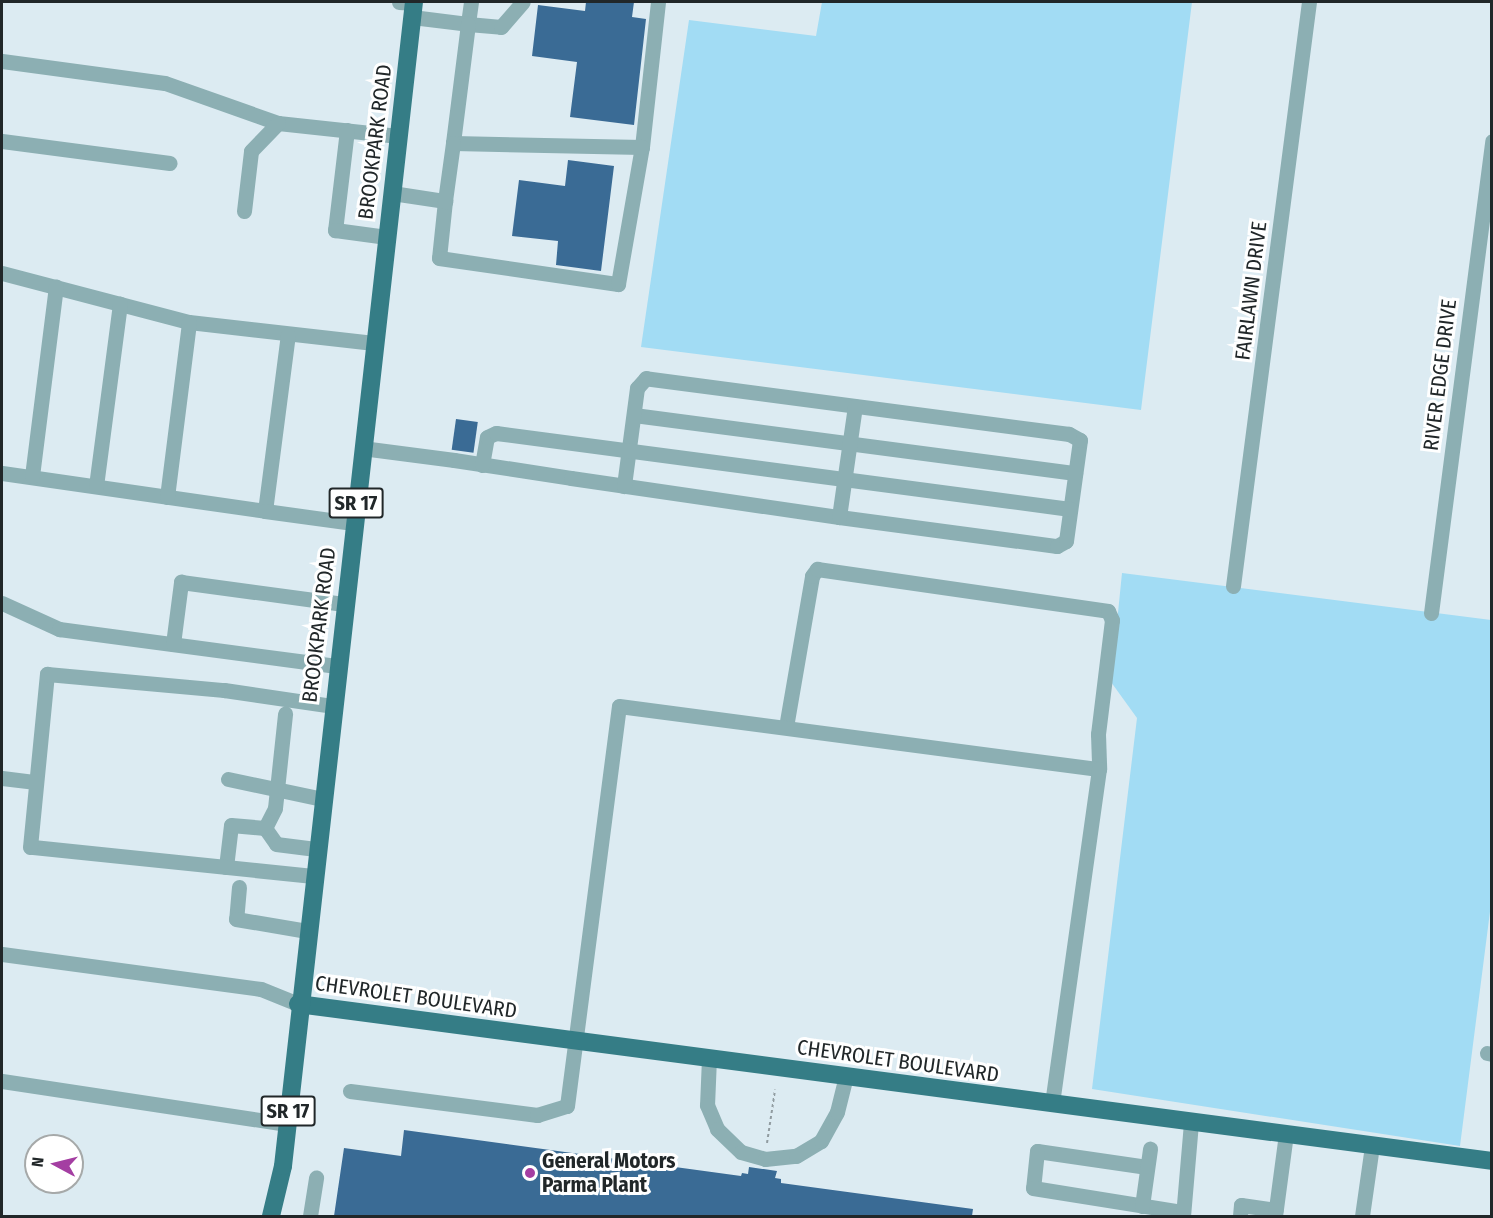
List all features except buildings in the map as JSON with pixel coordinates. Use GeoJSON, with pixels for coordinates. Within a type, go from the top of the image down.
{"type":"FeatureCollection","features":[{"type":"Feature","properties":{"kind":"main road","name":"BROOKPARK ROAD"},"geometry":{"type":"LineString","coordinates":[[272,1216],[286,1124],[392,194],[410,6]]}},
{"type":"Feature","properties":{"kind":"main road","name":"CHEVROLET BOULEVARD"},"geometry":{"type":"LineString","coordinates":[[298,1004],[1491,1161]]}},
{"type":"Feature","properties":{"kind":"street"},"geometry":{"type":"LineString","coordinates":[[471,2],[439,258],[618,284],[642,147],[658,2]]}},
{"type":"Feature","properties":{"kind":"street"},"geometry":{"type":"LineString","coordinates":[[410,6],[468,24],[506,26],[523,2]]}},
{"type":"Feature","properties":{"kind":"street","name":"FAIRLAWN DRIVE"},"geometry":{"type":"LineString","coordinates":[[1233,586],[1309,2]]}},
{"type":"Feature","properties":{"kind":"street"},"geometry":{"type":"LineString","coordinates":[[2,61],[165,83],[278,123],[398,136]]}},
{"type":"Feature","properties":{"kind":"street"},"geometry":{"type":"LineString","coordinates":[[243,211],[251,151],[278,123]]}},
{"type":"Feature","properties":{"kind":"street"},"geometry":{"type":"LineString","coordinates":[[347,130],[335,230],[387,237]]}},
{"type":"Feature","properties":{"kind":"street"},"geometry":{"type":"LineString","coordinates":[[2,141],[170,163]]}},
{"type":"Feature","properties":{"kind":"street","name":"RIVER EDGE DRIVE"},"geometry":{"type":"LineString","coordinates":[[1431,613],[1491,141]]}},
{"type":"Feature","properties":{"kind":"street"},"geometry":{"type":"LineString","coordinates":[[453,143],[642,147]]}},
{"type":"Feature","properties":{"kind":"street"},"geometry":{"type":"LineString","coordinates":[[392,194],[445,201]]}},
{"type":"Feature","properties":{"kind":"street"},"geometry":{"type":"LineString","coordinates":[[2,273],[189,322],[374,343]]}},
{"type":"Feature","properties":{"kind":"street"},"geometry":{"type":"LineString","coordinates":[[32,476],[56,287]]}},
{"type":"Feature","properties":{"kind":"street"},"geometry":{"type":"LineString","coordinates":[[96,486],[120,304]]}},
{"type":"Feature","properties":{"kind":"street"},"geometry":{"type":"LineString","coordinates":[[166,497],[189,322]]}},
{"type":"Feature","properties":{"kind":"street"},"geometry":{"type":"LineString","coordinates":[[265,511],[288,335]]}},
{"type":"Feature","properties":{"kind":"street"},"geometry":{"type":"LineString","coordinates":[[362,448],[482,465],[624,486],[839,517],[1057,546],[1066,541],[1080,440],[1077,435],[646,378],[637,388],[624,486]]}},
{"type":"Feature","properties":{"kind":"street"},"geometry":{"type":"LineString","coordinates":[[839,517],[855,406]]}},
{"type":"Feature","properties":{"kind":"street"},"geometry":{"type":"LineString","coordinates":[[634,415],[1076,472]]}},
{"type":"Feature","properties":{"kind":"street"},"geometry":{"type":"LineString","coordinates":[[482,465],[490,434],[1070,509]]}},
{"type":"Feature","properties":{"kind":"street"},"geometry":{"type":"LineString","coordinates":[[2,473],[353,523]]}},
{"type":"Feature","properties":{"kind":"street"},"geometry":{"type":"LineString","coordinates":[[786,728],[812,576],[818,569],[1108,611],[1112,620],[1098,735],[1099,769],[1052,1104]]}},
{"type":"Feature","properties":{"kind":"street"},"geometry":{"type":"LineString","coordinates":[[173,644],[181,582],[344,604]]}},
{"type":"Feature","properties":{"kind":"street"},"geometry":{"type":"LineString","coordinates":[[2,603],[59,629],[337,666]]}},
{"type":"Feature","properties":{"kind":"street"},"geometry":{"type":"LineString","coordinates":[[313,876],[30,847],[47,674],[224,690],[332,706]]}},
{"type":"Feature","properties":{"kind":"street"},"geometry":{"type":"LineString","coordinates":[[351,1091],[537,1115],[567,1106],[619,706],[1099,769]]}},
{"type":"Feature","properties":{"kind":"street"},"geometry":{"type":"LineString","coordinates":[[265,828],[275,808],[285,714]]}},
{"type":"Feature","properties":{"kind":"street"},"geometry":{"type":"LineString","coordinates":[[2,778],[36,782]]}},
{"type":"Feature","properties":{"kind":"street"},"geometry":{"type":"LineString","coordinates":[[228,779],[322,799]]}},
{"type":"Feature","properties":{"kind":"street"},"geometry":{"type":"LineString","coordinates":[[226,867],[231,825],[265,828]]}},
{"type":"Feature","properties":{"kind":"street"},"geometry":{"type":"LineString","coordinates":[[265,828],[276,844],[316,849]]}},
{"type":"Feature","properties":{"kind":"street"},"geometry":{"type":"LineString","coordinates":[[238,887],[236,919],[307,930]]}},
{"type":"Feature","properties":{"kind":"street"},"geometry":{"type":"LineString","coordinates":[[2,954],[261,989],[298,1004]]}},
{"type":"Feature","properties":{"kind":"street"},"geometry":{"type":"LineString","coordinates":[[709,1058],[707,1105],[717,1129],[741,1152],[765,1159],[796,1156],[820,1141],[837,1112],[846,1076]]}},
{"type":"Feature","properties":{"kind":"street"},"geometry":{"type":"LineString","coordinates":[[2,1081],[286,1124]]}},
{"type":"Feature","properties":{"kind":"street"},"geometry":{"type":"LineString","coordinates":[[1147,1167],[1037,1151],[1033,1188],[1183,1214],[1191,1122]]}},
{"type":"Feature","properties":{"kind":"street"},"geometry":{"type":"LineString","coordinates":[[1240,1216],[1241,1205],[1275,1213],[1286,1134]]}},
{"type":"Feature","properties":{"kind":"street"},"geometry":{"type":"LineString","coordinates":[[1362,1216],[1372,1146]]}},
{"type":"Feature","properties":{"kind":"street"},"geometry":{"type":"LineString","coordinates":[[1148,1207],[1147,1167],[1150,1149]]}},
{"type":"Feature","properties":{"kind":"street"},"geometry":{"type":"LineString","coordinates":[[310,1216],[316,1177]]}},
{"type":"Feature","properties":{"kind":"path"},"geometry":{"type":"LineString","coordinates":[[765,1159],[775,1089]]}},
{"type":"Feature","properties":{"kind":"shaded area"},"geometry":{"type":"Polygon","coordinates":[[[822,2],[1192,2],[1141,410],[641,347],[689,20],[816,36],[822,2]]]}},
{"type":"Feature","properties":{"kind":"shaded area"},"geometry":{"type":"Polygon","coordinates":[[[1122,573],[1491,620],[1492,896],[1460,1146],[1092,1089],[1137,718],[1111,682],[1122,573]]]}},
{"type":"Feature","properties":{"kind":"place","name":"General Motors Parma Plant"},"geometry":{"type":"Point","coordinates":[530,1173]}}]}
